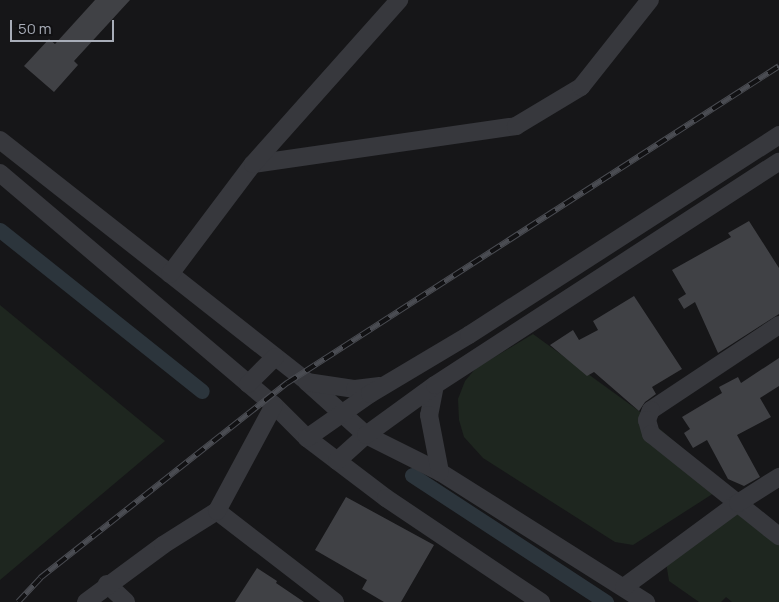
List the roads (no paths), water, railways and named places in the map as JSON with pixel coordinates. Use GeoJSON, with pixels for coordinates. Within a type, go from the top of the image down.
{"type":"FeatureCollection","features":[{"type":"Feature","properties":{"kind":"street"},"geometry":{"type":"LineString","coordinates":[[170,274],[253,164],[400,0]]}},
{"type":"Feature","properties":{"kind":"street"},"geometry":{"type":"LineString","coordinates":[[253,164],[516,126],[581,87],[650,0]]}},
{"type":"Feature","properties":{"kind":"street"},"geometry":{"type":"LineString","coordinates":[[307,438],[779,135]]}},
{"type":"Feature","properties":{"kind":"street"},"geometry":{"type":"LineString","coordinates":[[0,140],[275,357],[366,435],[440,472],[646,602]]}},
{"type":"Feature","properties":{"kind":"street"},"geometry":{"type":"LineString","coordinates":[[337,462],[366,435],[435,385],[779,162]]}},
{"type":"Feature","properties":{"kind":"street"},"geometry":{"type":"LineString","coordinates":[[0,173],[337,462],[541,602]]}},
{"type":"Feature","properties":{"kind":"street"},"geometry":{"type":"LineString","coordinates":[[779,325],[648,413],[647,427],[651,434],[779,536]]}},
{"type":"Feature","properties":{"kind":"street"},"geometry":{"type":"LineString","coordinates":[[248,384],[275,357]]}},
{"type":"Feature","properties":{"kind":"street"},"geometry":{"type":"LineString","coordinates":[[306,382],[355,388],[388,385]]}},
{"type":"Feature","properties":{"kind":"street"},"geometry":{"type":"LineString","coordinates":[[435,385],[429,415],[440,472]]}},
{"type":"Feature","properties":{"kind":"street"},"geometry":{"type":"LineString","coordinates":[[86,602],[107,584],[217,512],[274,406]]}},
{"type":"Feature","properties":{"kind":"street"},"geometry":{"type":"LineString","coordinates":[[624,587],[738,503],[779,478]]}},
{"type":"Feature","properties":{"kind":"street"},"geometry":{"type":"LineString","coordinates":[[217,512],[335,602]]}},
{"type":"Feature","properties":{"kind":"street"},"geometry":{"type":"LineString","coordinates":[[107,584],[126,602]]}},
{"type":"Feature","properties":{"kind":"waterway"},"geometry":{"type":"LineString","coordinates":[[0,230],[202,391]]}},
{"type":"Feature","properties":{"kind":"waterway"},"geometry":{"type":"LineString","coordinates":[[412,475],[606,602]]}},
{"type":"Feature","properties":{"kind":"railway"},"geometry":{"type":"LineString","coordinates":[[18,602],[40,578],[287,383],[779,66]]}}]}
